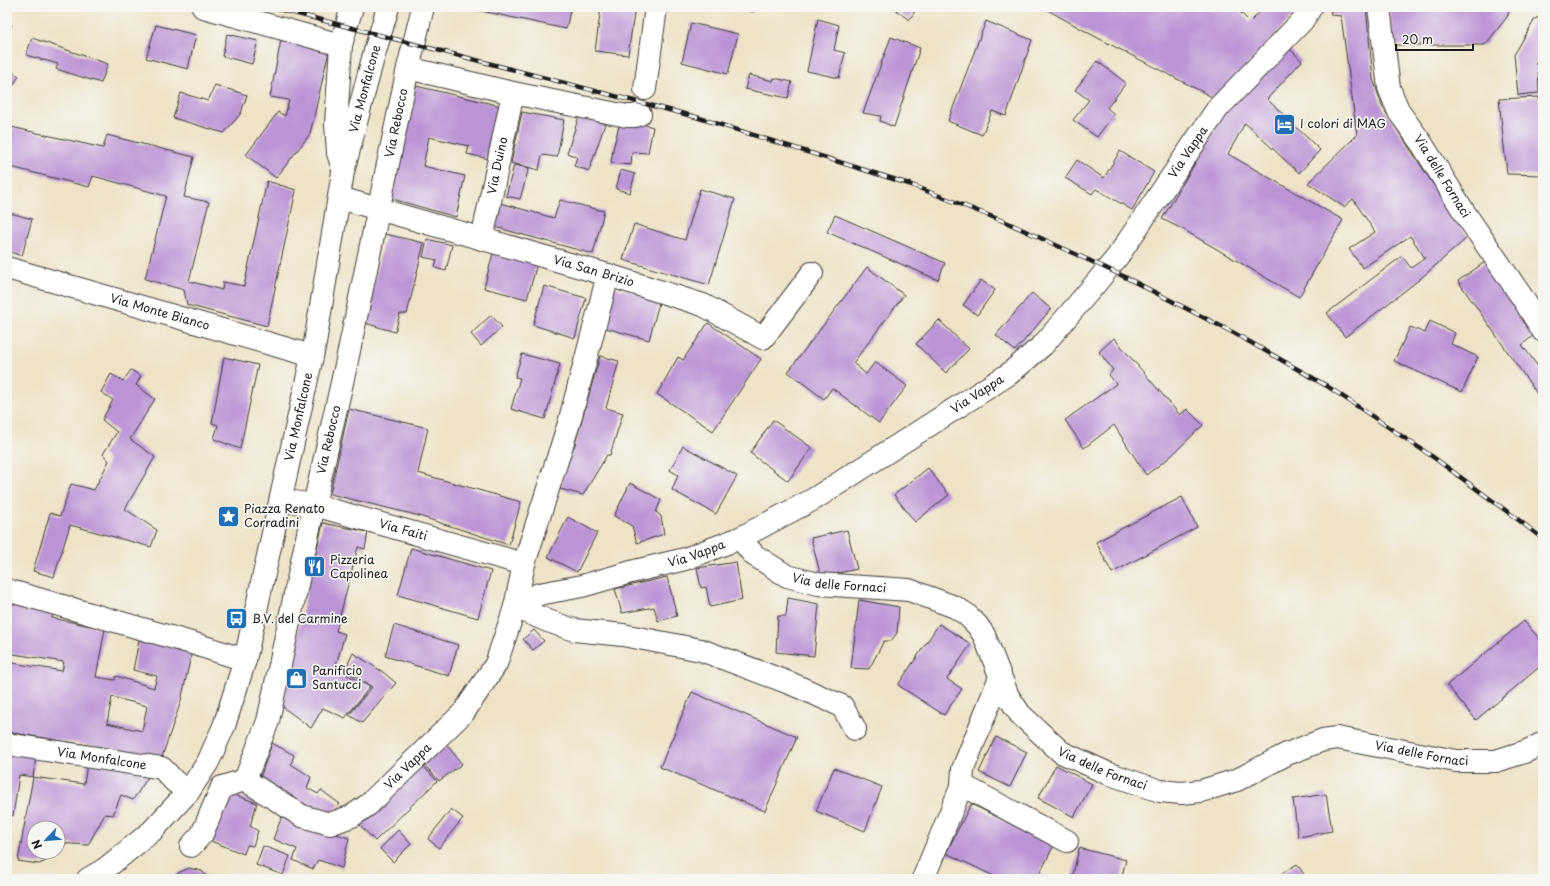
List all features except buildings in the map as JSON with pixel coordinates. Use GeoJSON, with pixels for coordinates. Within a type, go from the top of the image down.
{"type":"FeatureCollection","features":[{"type":"Feature","properties":{"kind":"street"},"geometry":{"type":"LineString","coordinates":[[203,7],[341,45]]}},
{"type":"Feature","properties":{"kind":"street","name":"Via Monfalcone"},"geometry":{"type":"LineString","coordinates":[[343,172],[338,153],[336,124],[341,45],[352,7]]}},
{"type":"Feature","properties":{"kind":"street","name":"Via Monfalcone"},"geometry":{"type":"LineString","coordinates":[[88,879],[105,869],[152,831],[188,791],[208,762],[224,726],[245,660],[312,356],[340,198],[343,172],[388,7]]}},
{"type":"Feature","properties":{"kind":"street","name":"Via Rebocco"},"geometry":{"type":"LineString","coordinates":[[245,780],[268,721],[314,505],[346,365],[408,68],[423,7]]}},
{"type":"Feature","properties":{"kind":"street"},"geometry":{"type":"LineString","coordinates":[[645,89],[656,7]]}},
{"type":"Feature","properties":{"kind":"street","name":"Via Vappa"},"geometry":{"type":"LineString","coordinates":[[515,608],[539,594],[582,586],[685,559],[740,538],[814,499],[1009,374],[1043,345],[1118,256],[1218,108],[1302,20],[1311,7]]}},
{"type":"Feature","properties":{"kind":"street","name":"Via delle Fornaci"},"geometry":{"type":"LineString","coordinates":[[1379,7],[1389,88],[1399,112],[1422,144],[1466,215],[1522,297],[1543,331]]}},
{"type":"Feature","properties":{"kind":"street"},"geometry":{"type":"LineString","coordinates":[[408,68],[513,93],[626,116],[635,116],[640,114]]}},
{"type":"Feature","properties":{"kind":"street","name":"Via Duino"},"geometry":{"type":"LineString","coordinates":[[482,239],[513,93]]}},
{"type":"Feature","properties":{"kind":"street","name":"Via San Brizio"},"geometry":{"type":"LineString","coordinates":[[340,198],[608,275],[703,305],[763,338],[812,273]]}},
{"type":"Feature","properties":{"kind":"street","name":"Via Monte Bianco"},"geometry":{"type":"LineString","coordinates":[[7,268],[312,356]]}},
{"type":"Feature","properties":{"kind":"street","name":"Via Vappa"},"geometry":{"type":"LineString","coordinates":[[245,780],[302,816],[330,824],[342,821],[361,811],[464,712],[496,664],[515,608],[524,564],[569,423],[608,275]]}},
{"type":"Feature","properties":{"kind":"street","name":"Via Faiti"},"geometry":{"type":"LineString","coordinates":[[281,500],[314,505],[524,564]]}},
{"type":"Feature","properties":{"kind":"street","name":"Via delle Fornaci"},"geometry":{"type":"LineString","coordinates":[[740,538],[754,555],[787,576],[818,584],[909,590],[955,607],[966,614],[984,635],[1008,696],[1020,714],[1061,752],[1107,773],[1160,791],[1181,793],[1208,788],[1237,780],[1287,754],[1316,742],[1336,738],[1456,761],[1496,761],[1527,751],[1543,743]]}},
{"type":"Feature","properties":{"kind":"street"},"geometry":{"type":"LineString","coordinates":[[7,590],[195,644],[245,660]]}},
{"type":"Feature","properties":{"kind":"street"},"geometry":{"type":"LineString","coordinates":[[515,608],[574,630],[623,635],[701,650],[792,684],[842,706],[855,729]]}},
{"type":"Feature","properties":{"kind":"street"},"geometry":{"type":"LineString","coordinates":[[923,879],[962,786],[963,769],[1000,677]]}},
{"type":"Feature","properties":{"kind":"street","name":"Via Monfalcone"},"geometry":{"type":"LineString","coordinates":[[7,744],[162,768],[176,782],[188,791]]}},
{"type":"Feature","properties":{"kind":"street"},"geometry":{"type":"LineString","coordinates":[[191,846],[202,834],[222,787],[245,780]]}},
{"type":"Feature","properties":{"kind":"street"},"geometry":{"type":"LineString","coordinates":[[962,786],[1067,841]]}},
{"type":"Feature","properties":{"kind":"railway"},"geometry":{"type":"LineString","coordinates":[[271,7],[696,117],[909,184],[1008,223],[1123,276],[1234,333],[1327,386],[1433,457],[1543,539]]}},
{"type":"Feature","properties":{"kind":"place","name":"I colori di MAG"},"geometry":{"type":"Point","coordinates":[1285,124]}},
{"type":"Feature","properties":{"kind":"place","name":"Piazza Renato Corradini"},"geometry":{"type":"Point","coordinates":[229,516]}},
{"type":"Feature","properties":{"kind":"place","name":"Pizzeria Capolinea"},"geometry":{"type":"Point","coordinates":[315,567]}},
{"type":"Feature","properties":{"kind":"place","name":"B.V. del Carmine"},"geometry":{"type":"Point","coordinates":[236,619]}},
{"type":"Feature","properties":{"kind":"place","name":"Panificio Santucci"},"geometry":{"type":"Point","coordinates":[296,678]}}]}
